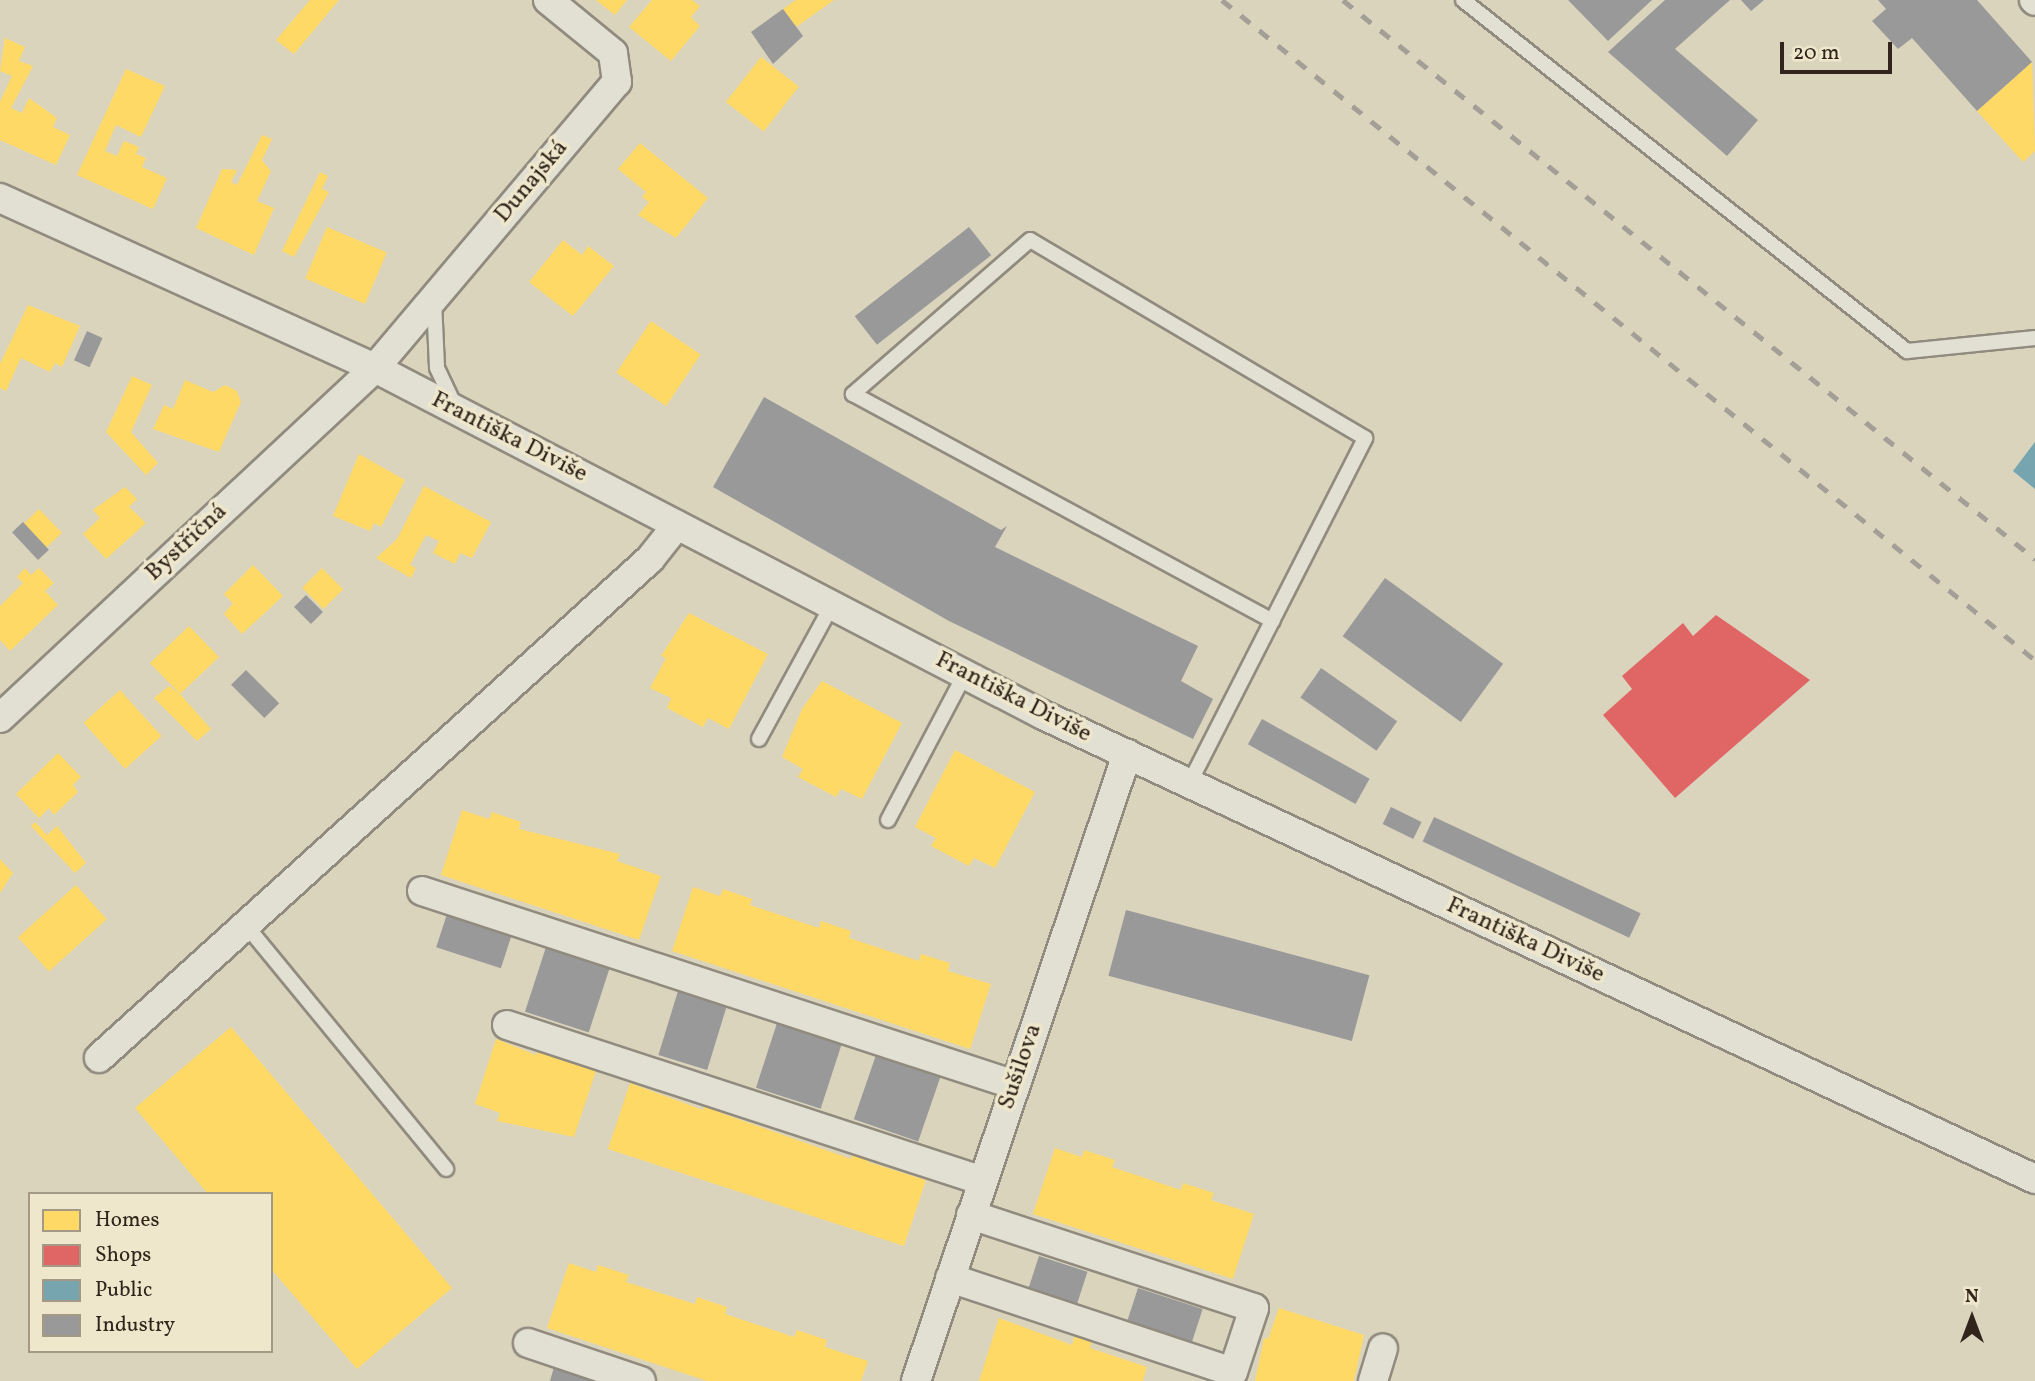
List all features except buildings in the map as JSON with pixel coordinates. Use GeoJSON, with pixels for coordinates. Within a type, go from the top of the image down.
{"type":"FeatureCollection","features":[{"type":"Feature","properties":{"kind":"street","name":"Dunajská"},"geometry":{"type":"LineString","coordinates":[[375,368],[617,82],[613,53],[548,0]]}},
{"type":"Feature","properties":{"kind":"street","name":"Františka Diviše"},"geometry":{"type":"LineString","coordinates":[[0,198],[375,368],[965,674],[1189,784],[2035,1179]]}},
{"type":"Feature","properties":{"kind":"street","name":"Bystřičná"},"geometry":{"type":"LineString","coordinates":[[0,718],[375,368]]}},
{"type":"Feature","properties":{"kind":"street"},"geometry":{"type":"LineString","coordinates":[[99,1058],[650,559],[677,525]]}},
{"type":"Feature","properties":{"kind":"street","name":"Sušilova"},"geometry":{"type":"LineString","coordinates":[[916,1381],[1127,754]]}},
{"type":"Feature","properties":{"kind":"street"},"geometry":{"type":"LineString","coordinates":[[422,891],[1015,1084]]}},
{"type":"Feature","properties":{"kind":"street"},"geometry":{"type":"LineString","coordinates":[[507,1025],[983,1181]]}},
{"type":"Feature","properties":{"kind":"street"},"geometry":{"type":"LineString","coordinates":[[950,1278],[1233,1372],[1254,1308],[971,1215]]}},
{"type":"Feature","properties":{"kind":"street"},"geometry":{"type":"LineString","coordinates":[[528,1343],[641,1381]]}},
{"type":"Feature","properties":{"kind":"street"},"geometry":{"type":"LineString","coordinates":[[1373,1381],[1383,1349]]}},
{"type":"Feature","properties":{"kind":"lane"},"geometry":{"type":"LineString","coordinates":[[1463,0],[1907,351],[2035,338]]}},
{"type":"Feature","properties":{"kind":"lane"},"geometry":{"type":"LineString","coordinates":[[1189,784],[1272,621],[1365,438],[1030,240],[853,394],[1272,621]]}},
{"type":"Feature","properties":{"kind":"lane"},"geometry":{"type":"LineString","coordinates":[[433,299],[437,368],[457,411]]}},
{"type":"Feature","properties":{"kind":"lane"},"geometry":{"type":"LineString","coordinates":[[759,740],[832,605]]}},
{"type":"Feature","properties":{"kind":"lane"},"geometry":{"type":"LineString","coordinates":[[888,820],[965,674]]}},
{"type":"Feature","properties":{"kind":"lane"},"geometry":{"type":"LineString","coordinates":[[245,923],[446,1169]]}},
{"type":"Feature","properties":{"kind":"railway"},"geometry":{"type":"LineString","coordinates":[[1222,0],[2035,660]]}},
{"type":"Feature","properties":{"kind":"railway"},"geometry":{"type":"LineString","coordinates":[[1343,0],[2035,559]]}}]}
